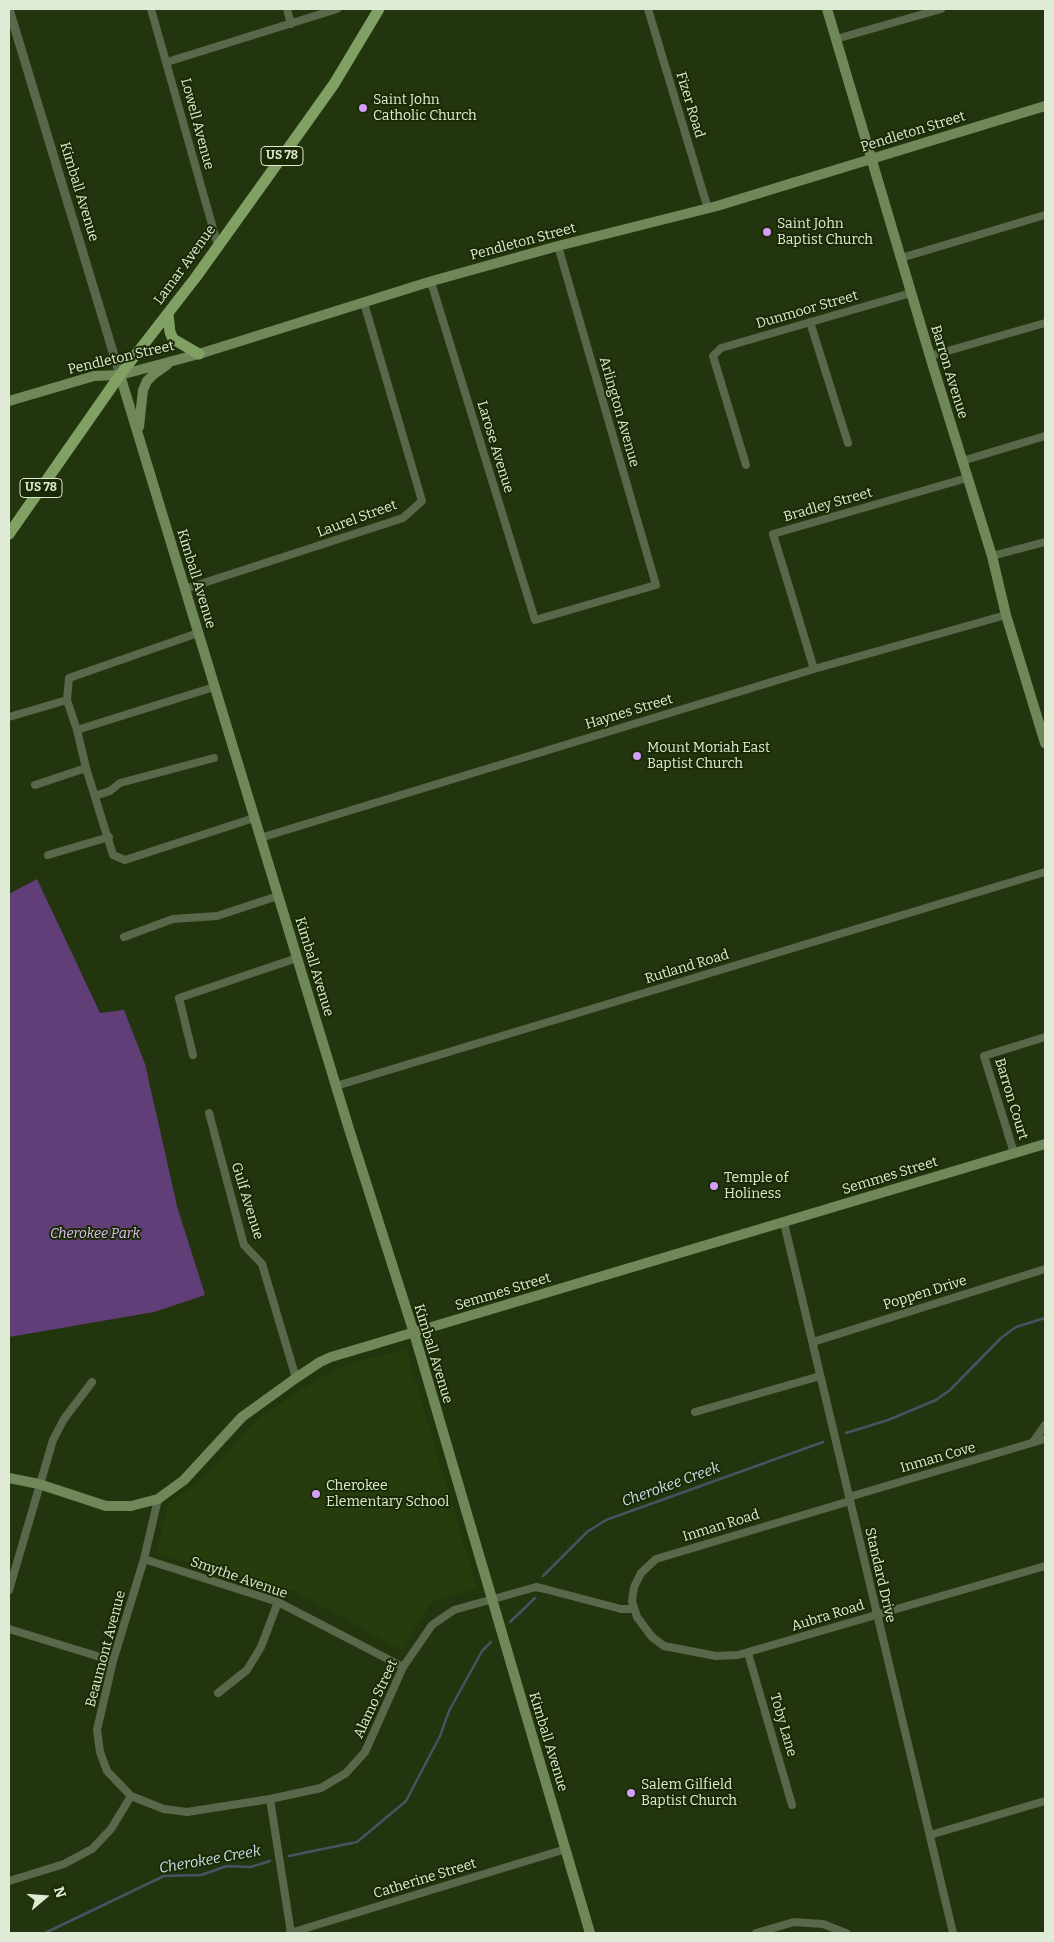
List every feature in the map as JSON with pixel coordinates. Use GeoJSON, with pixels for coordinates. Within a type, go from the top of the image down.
{"type":"FeatureCollection","features":[{"type":"Feature","properties":{"kind":"main road","name":"Lamar Avenue"},"geometry":{"type":"LineString","coordinates":[[9,534],[120,375],[168,314],[334,84],[380,9]]}},
{"type":"Feature","properties":{"kind":"main road","name":"Barron Avenue"},"geometry":{"type":"LineString","coordinates":[[827,9],[930,356],[992,556],[1006,615],[1045,743]]}},
{"type":"Feature","properties":{"kind":"main road","name":"Pendleton Street"},"geometry":{"type":"LineString","coordinates":[[9,401],[94,376],[120,375],[200,354],[431,282],[558,246],[708,209],[1045,106]]}},
{"type":"Feature","properties":{"kind":"main road"},"geometry":{"type":"LineString","coordinates":[[168,314],[170,332],[173,339],[200,354]]}},
{"type":"Feature","properties":{"kind":"main road"},"geometry":{"type":"LineString","coordinates":[[138,436],[143,390],[147,381],[174,360]]}},
{"type":"Feature","properties":{"kind":"main road","name":"Kimball Avenue"},"geometry":{"type":"LineString","coordinates":[[120,375],[336,1086],[414,1333],[491,1601],[590,1933]]}},
{"type":"Feature","properties":{"kind":"main road","name":"Semmes Street"},"geometry":{"type":"LineString","coordinates":[[9,1478],[40,1484],[106,1506],[131,1506],[158,1499],[184,1480],[242,1417],[320,1362],[1045,1144]]}},
{"type":"Feature","properties":{"kind":"street","name":"Kimball Avenue"},"geometry":{"type":"LineString","coordinates":[[10,9],[120,375]]}},
{"type":"Feature","properties":{"kind":"street","name":"Lowell Avenue"},"geometry":{"type":"LineString","coordinates":[[151,9],[218,246]]}},
{"type":"Feature","properties":{"kind":"street"},"geometry":{"type":"LineString","coordinates":[[287,9],[291,24]]}},
{"type":"Feature","properties":{"kind":"street"},"geometry":{"type":"LineString","coordinates":[[167,62],[337,9]]}},
{"type":"Feature","properties":{"kind":"street","name":"Fizer Road"},"geometry":{"type":"LineString","coordinates":[[648,9],[708,209]]}},
{"type":"Feature","properties":{"kind":"street"},"geometry":{"type":"LineString","coordinates":[[836,39],[941,9]]}},
{"type":"Feature","properties":{"kind":"street"},"geometry":{"type":"LineString","coordinates":[[901,258],[1045,215]]}},
{"type":"Feature","properties":{"kind":"street","name":"Arlington Avenue"},"geometry":{"type":"LineString","coordinates":[[535,620],[656,585],[558,246]]}},
{"type":"Feature","properties":{"kind":"street","name":"Larose Avenue"},"geometry":{"type":"LineString","coordinates":[[431,282],[535,620]]}},
{"type":"Feature","properties":{"kind":"street","name":"Dunmoor Street"},"geometry":{"type":"LineString","coordinates":[[746,465],[713,356],[721,348],[911,293]]}},
{"type":"Feature","properties":{"kind":"street","name":"Laurel Street"},"geometry":{"type":"LineString","coordinates":[[185,589],[404,518],[422,501],[364,303]]}},
{"type":"Feature","properties":{"kind":"street"},"geometry":{"type":"LineString","coordinates":[[810,322],[848,443]]}},
{"type":"Feature","properties":{"kind":"street"},"geometry":{"type":"LineString","coordinates":[[930,356],[1045,322]]}},
{"type":"Feature","properties":{"kind":"street"},"geometry":{"type":"LineString","coordinates":[[962,461],[1045,436]]}},
{"type":"Feature","properties":{"kind":"street","name":"Bradley Street"},"geometry":{"type":"LineString","coordinates":[[814,668],[773,534],[967,478]]}},
{"type":"Feature","properties":{"kind":"street"},"geometry":{"type":"LineString","coordinates":[[992,556],[1045,542]]}},
{"type":"Feature","properties":{"kind":"street","name":"Haynes Street"},"geometry":{"type":"LineString","coordinates":[[260,838],[814,668],[1006,615]]}},
{"type":"Feature","properties":{"kind":"street"},"geometry":{"type":"LineString","coordinates":[[198,633],[69,678],[67,700],[77,730],[86,768],[109,837],[113,855],[125,860],[254,818]]}},
{"type":"Feature","properties":{"kind":"street"},"geometry":{"type":"LineString","coordinates":[[77,730],[214,686]]}},
{"type":"Feature","properties":{"kind":"street"},"geometry":{"type":"LineString","coordinates":[[9,717],[67,700]]}},
{"type":"Feature","properties":{"kind":"street"},"geometry":{"type":"LineString","coordinates":[[95,796],[110,791],[120,783],[214,758]]}},
{"type":"Feature","properties":{"kind":"street"},"geometry":{"type":"LineString","coordinates":[[35,784],[86,768]]}},
{"type":"Feature","properties":{"kind":"street"},"geometry":{"type":"LineString","coordinates":[[48,855],[109,837]]}},
{"type":"Feature","properties":{"kind":"street","name":"Rutland Road"},"geometry":{"type":"LineString","coordinates":[[336,1086],[1045,872]]}},
{"type":"Feature","properties":{"kind":"street"},"geometry":{"type":"LineString","coordinates":[[124,937],[173,919],[217,916],[278,896]]}},
{"type":"Feature","properties":{"kind":"street"},"geometry":{"type":"LineString","coordinates":[[194,1055],[179,998],[297,958]]}},
{"type":"Feature","properties":{"kind":"street","name":"Barron Court"},"geometry":{"type":"LineString","coordinates":[[1014,1153],[984,1056],[1045,1038]]}},
{"type":"Feature","properties":{"kind":"street","name":"Gulf Avenue"},"geometry":{"type":"LineString","coordinates":[[209,1114],[244,1244],[262,1264],[296,1378]]}},
{"type":"Feature","properties":{"kind":"street","name":"Standard Drive"},"geometry":{"type":"LineString","coordinates":[[784,1222],[953,1933]]}},
{"type":"Feature","properties":{"kind":"street","name":"Poppen Drive"},"geometry":{"type":"LineString","coordinates":[[813,1342],[1045,1269]]}},
{"type":"Feature","properties":{"kind":"street"},"geometry":{"type":"LineString","coordinates":[[696,1412],[820,1376]]}},
{"type":"Feature","properties":{"kind":"street"},"geometry":{"type":"LineString","coordinates":[[9,1590],[53,1440],[60,1426],[92,1382]]}},
{"type":"Feature","properties":{"kind":"street"},"geometry":{"type":"LineString","coordinates":[[1033,1442],[1045,1424]]}},
{"type":"Feature","properties":{"kind":"street","name":"Inman Cove"},"geometry":{"type":"LineString","coordinates":[[849,1499],[1045,1439]]}},
{"type":"Feature","properties":{"kind":"street","name":"Beaumont Avenue"},"geometry":{"type":"LineString","coordinates":[[132,1796],[107,1771],[99,1745],[97,1730],[113,1661],[144,1559],[158,1499]]}},
{"type":"Feature","properties":{"kind":"street","name":"Inman Road"},"geometry":{"type":"LineString","coordinates":[[634,1609],[632,1597],[634,1588],[642,1572],[656,1559],[849,1499]]}},
{"type":"Feature","properties":{"kind":"street","name":"Smythe Avenue"},"geometry":{"type":"LineString","coordinates":[[144,1559],[278,1602],[403,1666]]}},
{"type":"Feature","properties":{"kind":"street","name":"Aubra Road"},"geometry":{"type":"LineString","coordinates":[[634,1609],[637,1617],[652,1637],[664,1646],[716,1656],[748,1653],[1045,1566]]}},
{"type":"Feature","properties":{"kind":"street","name":"Alamo Street"},"geometry":{"type":"LineString","coordinates":[[132,1796],[164,1809],[187,1812],[270,1799],[321,1788],[346,1773],[365,1752],[403,1666],[432,1625],[454,1610],[536,1588],[545,1588],[621,1610],[634,1609]]}},
{"type":"Feature","properties":{"kind":"street"},"geometry":{"type":"LineString","coordinates":[[218,1693],[247,1670],[260,1648],[278,1602]]}},
{"type":"Feature","properties":{"kind":"street"},"geometry":{"type":"LineString","coordinates":[[9,1629],[113,1661]]}},
{"type":"Feature","properties":{"kind":"street","name":"Toby Lane"},"geometry":{"type":"LineString","coordinates":[[748,1653],[792,1805]]}},
{"type":"Feature","properties":{"kind":"street"},"geometry":{"type":"LineString","coordinates":[[9,1881],[64,1864],[92,1849],[111,1829],[132,1796]]}},
{"type":"Feature","properties":{"kind":"street"},"geometry":{"type":"LineString","coordinates":[[270,1799],[290,1933]]}},
{"type":"Feature","properties":{"kind":"street"},"geometry":{"type":"LineString","coordinates":[[930,1835],[1045,1800]]}},
{"type":"Feature","properties":{"kind":"street","name":"Catherine Street"},"geometry":{"type":"LineString","coordinates":[[290,1933],[566,1849]]}},
{"type":"Feature","properties":{"kind":"street"},"geometry":{"type":"LineString","coordinates":[[756,1933],[794,1922],[823,1924],[846,1933]]}},
{"type":"Feature","properties":{"kind":"shaded area","name":"Cherokee Elementary School"},"geometry":{"type":"Polygon","coordinates":[[[406,1349],[477,1588],[432,1602],[418,1622],[403,1651],[294,1591],[156,1553],[168,1503],[197,1484],[259,1418],[301,1389],[345,1365],[406,1349]]]}},
{"type":"Feature","properties":{"kind":"green space","name":"Cherokee Park"},"geometry":{"type":"Polygon","coordinates":[[[37,879],[100,1013],[124,1010],[145,1064],[177,1206],[205,1295],[154,1312],[9,1337],[9,894],[37,879]]]}},
{"type":"Feature","properties":{"kind":"waterway","name":"Cherokee Creek"},"geometry":{"type":"LineString","coordinates":[[846,1433],[888,1420],[936,1400],[950,1390],[1001,1338],[1016,1327],[1045,1318]]}},
{"type":"Feature","properties":{"kind":"waterway","name":"Cherokee Creek"},"geometry":{"type":"LineString","coordinates":[[543,1576],[587,1532],[606,1520],[823,1442]]}},
{"type":"Feature","properties":{"kind":"waterway","name":"Cherokee Creek"},"geometry":{"type":"LineString","coordinates":[[510,1622],[535,1598]]}},
{"type":"Feature","properties":{"kind":"waterway","name":"Cherokee Creek"},"geometry":{"type":"LineString","coordinates":[[289,1856],[357,1842],[406,1801],[440,1736],[449,1711],[482,1651],[491,1642]]}},
{"type":"Feature","properties":{"kind":"waterway","name":"Cherokee Creek"},"geometry":{"type":"LineString","coordinates":[[45,1933],[164,1876],[201,1875],[227,1866],[251,1867],[270,1861]]}},
{"type":"Feature","properties":{"kind":"place","name":"Saint John Catholic Church"},"geometry":{"type":"Point","coordinates":[363,108]}},
{"type":"Feature","properties":{"kind":"place","name":"Saint John Baptist Church"},"geometry":{"type":"Point","coordinates":[767,232]}},
{"type":"Feature","properties":{"kind":"place","name":"Mount Moriah East Baptist Church"},"geometry":{"type":"Point","coordinates":[637,756]}},
{"type":"Feature","properties":{"kind":"place","name":"Temple of Holiness"},"geometry":{"type":"Point","coordinates":[714,1186]}},
{"type":"Feature","properties":{"kind":"place","name":"Cherokee Elementary School"},"geometry":{"type":"Point","coordinates":[316,1494]}},
{"type":"Feature","properties":{"kind":"place","name":"Salem Gilfield Baptist Church"},"geometry":{"type":"Point","coordinates":[631,1793]}}]}
